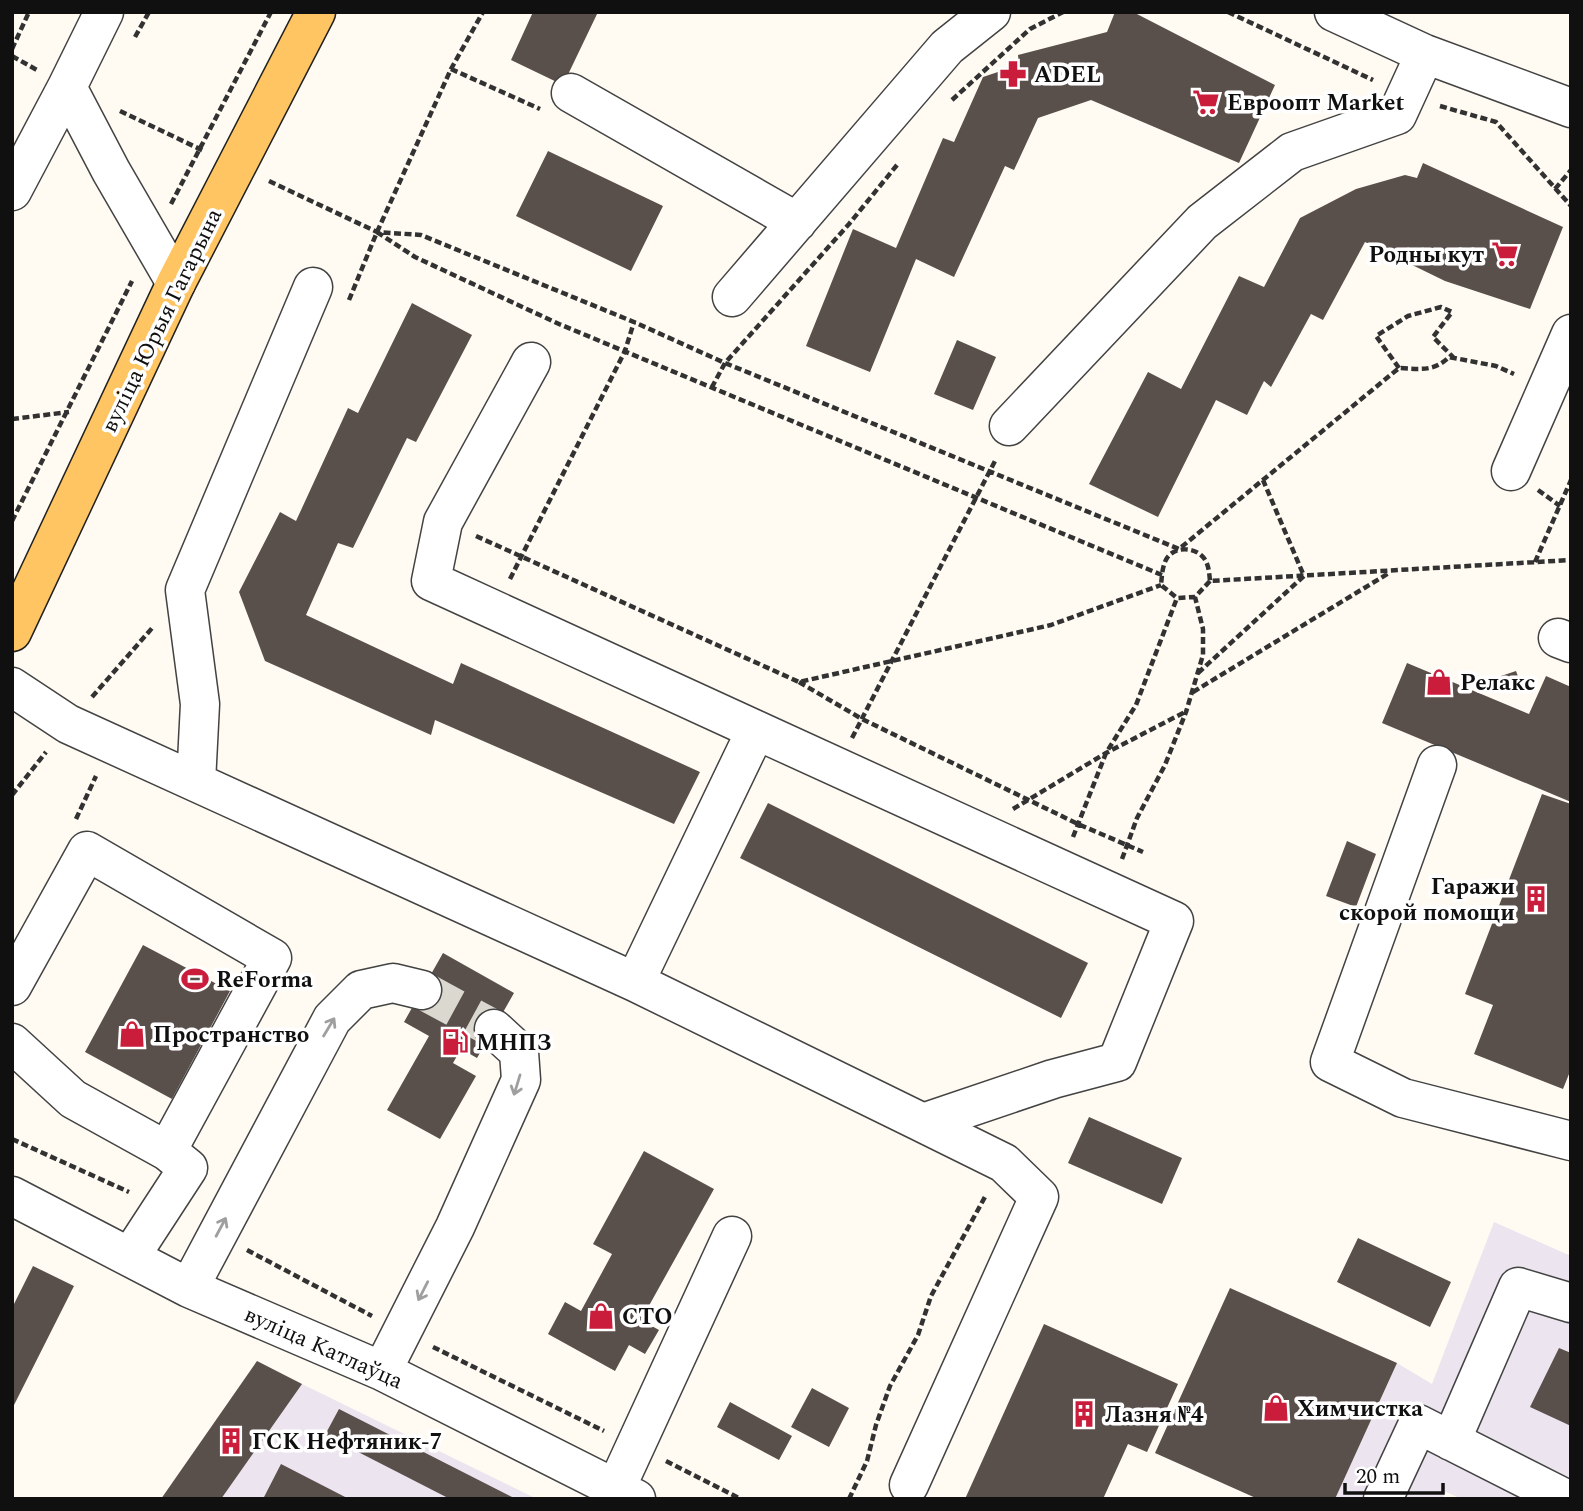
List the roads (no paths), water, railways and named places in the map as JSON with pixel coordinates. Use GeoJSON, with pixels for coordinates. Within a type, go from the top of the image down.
{"type":"FeatureCollection","features":[{"type":"Feature","properties":{"kind":"main road","name":"вуліца Юрыя Гагарына"},"geometry":{"type":"LineString","coordinates":[[12,632],[176,283],[316,12]]}},
{"type":"Feature","properties":{"kind":"street"},"geometry":{"type":"LineString","coordinates":[[12,191],[104,12]]}},
{"type":"Feature","properties":{"kind":"street"},"geometry":{"type":"LineString","coordinates":[[732,297],[947,47],[991,12]]}},
{"type":"Feature","properties":{"kind":"street"},"geometry":{"type":"LineString","coordinates":[[1334,12],[1425,54],[1571,108]]}},
{"type":"Feature","properties":{"kind":"street"},"geometry":{"type":"LineString","coordinates":[[1009,426],[1202,222],[1292,152],[1397,116],[1425,54]]}},
{"type":"Feature","properties":{"kind":"street"},"geometry":{"type":"LineString","coordinates":[[67,87],[111,171],[176,283]]}},
{"type":"Feature","properties":{"kind":"street"},"geometry":{"type":"LineString","coordinates":[[571,93],[797,222]]}},
{"type":"Feature","properties":{"kind":"street"},"geometry":{"type":"LineString","coordinates":[[196,782],[200,704],[185,590],[308,299]]}},
{"type":"Feature","properties":{"kind":"street"},"geometry":{"type":"LineString","coordinates":[[1511,471],[1571,334]]}},
{"type":"Feature","properties":{"kind":"street"},"geometry":{"type":"LineString","coordinates":[[531,362],[443,522],[431,581],[1174,920],[1117,1062],[1053,1079],[923,1123]]}},
{"type":"Feature","properties":{"kind":"street"},"geometry":{"type":"LineString","coordinates":[[12,687],[68,724],[635,982],[1004,1163],[1039,1196],[909,1485]]}},
{"type":"Feature","properties":{"kind":"street"},"geometry":{"type":"LineString","coordinates":[[635,982],[756,730]]}},
{"type":"Feature","properties":{"kind":"street"},"geometry":{"type":"LineString","coordinates":[[1437,765],[1330,1062],[1403,1098],[1571,1141]]}},
{"type":"Feature","properties":{"kind":"street"},"geometry":{"type":"LineString","coordinates":[[12,986],[88,851],[272,958],[167,1151]]}},
{"type":"Feature","properties":{"kind":"street"},"geometry":{"type":"LineString","coordinates":[[189,1287],[332,1019],[361,990],[393,983],[422,990]]}},
{"type":"Feature","properties":{"kind":"street"},"geometry":{"type":"LineString","coordinates":[[382,1371],[455,1227],[521,1080],[519,1052],[494,1028]]}},
{"type":"Feature","properties":{"kind":"street"},"geometry":{"type":"LineString","coordinates":[[12,1043],[73,1099],[167,1151],[188,1168],[130,1256]]}},
{"type":"Feature","properties":{"kind":"street","name":"вуліца Катлаўца"},"geometry":{"type":"LineString","coordinates":[[12,1196],[189,1287],[382,1371],[626,1494]]}},
{"type":"Feature","properties":{"kind":"street"},"geometry":{"type":"LineString","coordinates":[[626,1494],[732,1236]]}},
{"type":"Feature","properties":{"kind":"street"},"geometry":{"type":"LineString","coordinates":[[1451,1441],[1518,1287],[1571,1303]]}},
{"type":"Feature","properties":{"kind":"street"},"geometry":{"type":"LineString","coordinates":[[1382,1499],[1418,1424],[1566,1499]]}},
{"type":"Feature","properties":{"kind":"tunnel"},"geometry":{"type":"LineString","coordinates":[[422,990],[494,1029]]}},
{"type":"Feature","properties":{"kind":"place","name":"ADEL"},"geometry":{"type":"Point","coordinates":[1013,74]}},
{"type":"Feature","properties":{"kind":"place","name":"Евроопт Market"},"geometry":{"type":"Point","coordinates":[1206,102]}},
{"type":"Feature","properties":{"kind":"place","name":"Родны кут"},"geometry":{"type":"Point","coordinates":[1505,254]}},
{"type":"Feature","properties":{"kind":"place","name":"Релакс"},"geometry":{"type":"Point","coordinates":[1439,682]}},
{"type":"Feature","properties":{"kind":"place","name":"Гаражи скорой помощи"},"geometry":{"type":"Point","coordinates":[1536,899]}},
{"type":"Feature","properties":{"kind":"place","name":"ReForma"},"geometry":{"type":"Point","coordinates":[195,979]}},
{"type":"Feature","properties":{"kind":"place","name":"Пространство"},"geometry":{"type":"Point","coordinates":[132,1034]}},
{"type":"Feature","properties":{"kind":"place","name":"МНПЗ"},"geometry":{"type":"Point","coordinates":[455,1042]}},
{"type":"Feature","properties":{"kind":"place","name":"СТО"},"geometry":{"type":"Point","coordinates":[601,1316]}},
{"type":"Feature","properties":{"kind":"place","name":"Химчистка"},"geometry":{"type":"Point","coordinates":[1276,1408]}},
{"type":"Feature","properties":{"kind":"place","name":"Лазня №4"},"geometry":{"type":"Point","coordinates":[1084,1414]}},
{"type":"Feature","properties":{"kind":"place","name":"ГСК Нефтяник-7"},"geometry":{"type":"Point","coordinates":[231,1441]}}]}
